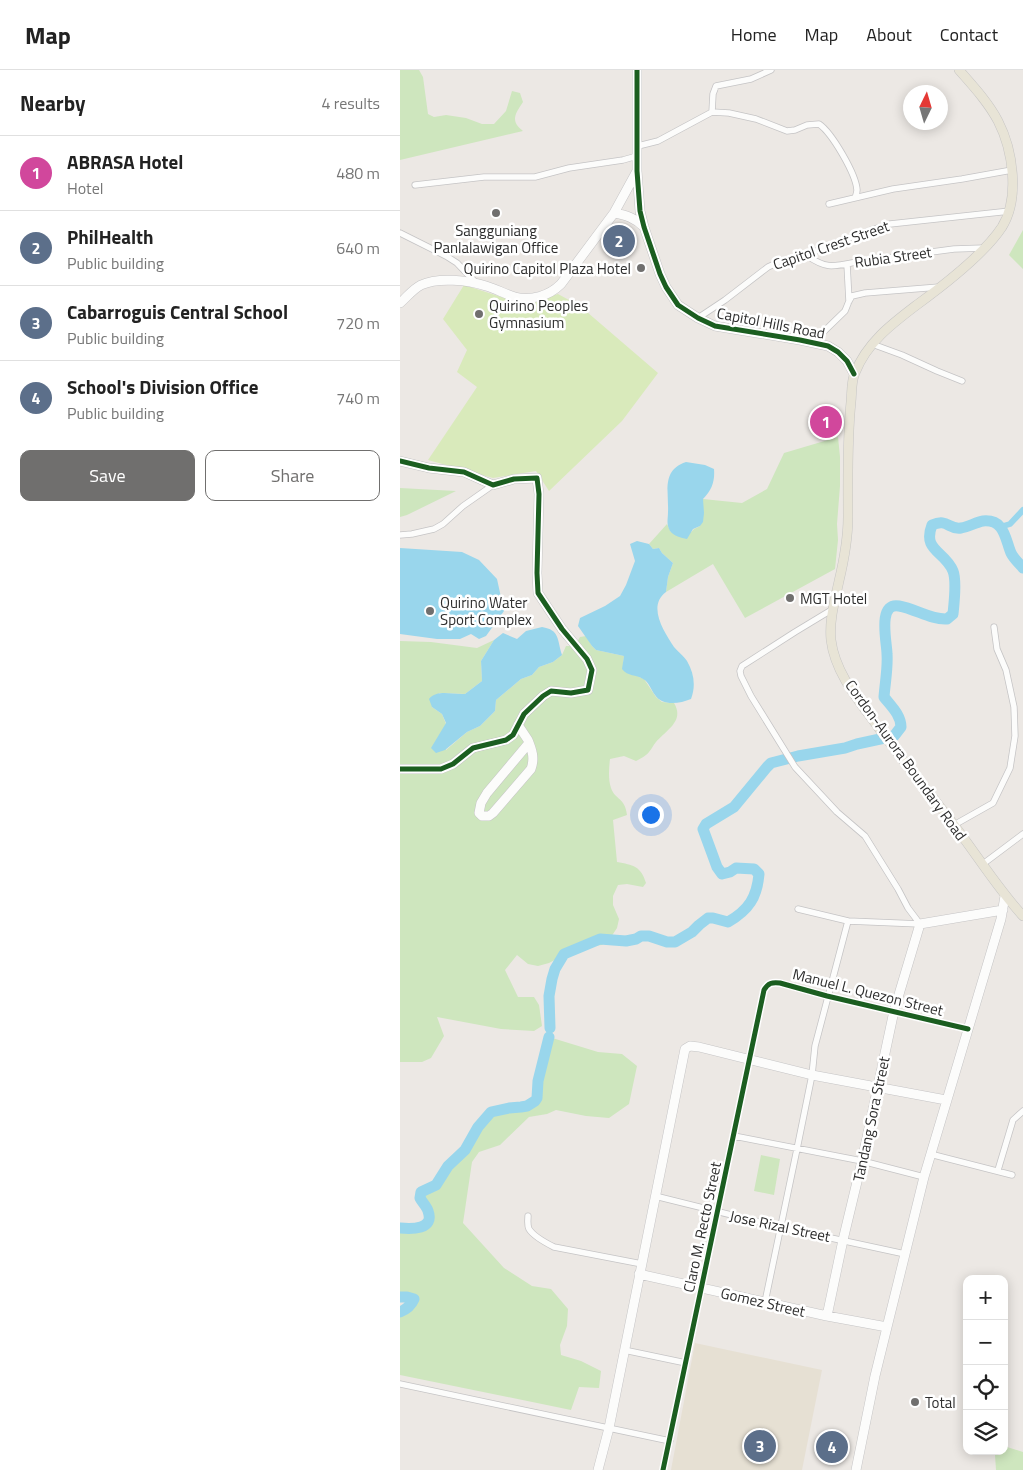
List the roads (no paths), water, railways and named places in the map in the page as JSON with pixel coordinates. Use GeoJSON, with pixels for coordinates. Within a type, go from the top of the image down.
{"type":"FeatureCollection","features":[{"type":"Feature","properties":{"kind":"main road","name":"Cordon-Aurora Boundary Road"},"geometry":{"type":"LineString","coordinates":[[959,70],[984,99],[999,123],[1006,140],[1012,170],[1013,188],[1010,210],[998,232],[984,248],[941,286],[882,332],[863,356],[854,374],[848,445],[848,526],[843,562],[830,624],[834,654],[852,691],[897,754],[954,825],[1005,896],[1019,909]]}},
{"type":"Feature","properties":{"kind":"street","name":"Capitol Hills Road"},"geometry":{"type":"LineString","coordinates":[[637,70],[637,171],[640,211],[660,274],[678,305],[715,326],[828,346],[847,361],[854,374]]}},
{"type":"Feature","properties":{"kind":"street"},"geometry":{"type":"LineString","coordinates":[[712,112],[713,94],[716,86],[751,79],[771,70]]}},
{"type":"Feature","properties":{"kind":"street"},"geometry":{"type":"LineString","coordinates":[[638,146],[658,141],[712,112],[729,113],[756,119],[787,131],[813,124],[820,125],[830,135],[850,166],[857,189],[855,198]]}},
{"type":"Feature","properties":{"kind":"street"},"geometry":{"type":"LineString","coordinates":[[415,185],[484,177],[543,176],[569,168],[623,160],[637,156]]}},
{"type":"Feature","properties":{"kind":"street"},"geometry":{"type":"LineString","coordinates":[[829,204],[893,188],[1012,170]]}},
{"type":"Feature","properties":{"kind":"street"},"geometry":{"type":"LineString","coordinates":[[400,303],[420,286],[434,281],[447,280],[476,283],[515,297],[532,299],[552,292],[561,284],[614,213],[637,171]]}},
{"type":"Feature","properties":{"kind":"street","name":"Capitol Crest Street"},"geometry":{"type":"LineString","coordinates":[[698,318],[768,267],[890,224],[1010,210]]}},
{"type":"Feature","properties":{"kind":"street"},"geometry":{"type":"LineString","coordinates":[[614,213],[637,220],[644,227]]}},
{"type":"Feature","properties":{"kind":"street"},"geometry":{"type":"LineString","coordinates":[[400,233],[457,263],[476,283]]}},
{"type":"Feature","properties":{"kind":"street","name":"Rubia Street"},"geometry":{"type":"LineString","coordinates":[[806,255],[818,264],[829,266],[954,248],[984,248]]}},
{"type":"Feature","properties":{"kind":"street"},"geometry":{"type":"LineString","coordinates":[[847,264],[849,301]]}},
{"type":"Feature","properties":{"kind":"street"},"geometry":{"type":"LineString","coordinates":[[812,342],[845,311],[852,296],[941,286]]}},
{"type":"Feature","properties":{"kind":"street"},"geometry":{"type":"LineString","coordinates":[[872,344],[962,381]]}},
{"type":"Feature","properties":{"kind":"street"},"geometry":{"type":"LineString","coordinates":[[400,461],[429,468],[464,472],[493,485]]}},
{"type":"Feature","properties":{"kind":"street"},"geometry":{"type":"LineString","coordinates":[[400,535],[434,529],[493,485],[514,478],[537,478],[539,494],[538,593],[562,629],[587,659],[592,670],[588,690],[571,693],[551,691],[533,704],[524,714],[513,735],[506,740],[473,748],[453,764],[441,769],[400,769]]}},
{"type":"Feature","properties":{"kind":"street"},"geometry":{"type":"LineString","coordinates":[[833,609],[740,669],[741,676],[751,696],[795,767],[837,812],[865,836],[898,888],[908,908],[920,924]]}},
{"type":"Feature","properties":{"kind":"street"},"geometry":{"type":"LineString","coordinates":[[954,825],[993,803],[1010,768],[1015,736],[1014,707],[994,627]]}},
{"type":"Feature","properties":{"kind":"street"},"geometry":{"type":"LineString","coordinates":[[518,724],[529,743],[534,762],[531,769],[493,813],[489,816],[482,816],[479,813],[481,803],[487,793],[529,743]]}},
{"type":"Feature","properties":{"kind":"street"},"geometry":{"type":"LineString","coordinates":[[982,864],[1023,834]]}},
{"type":"Feature","properties":{"kind":"street"},"geometry":{"type":"LineString","coordinates":[[856,1470],[875,1376],[924,1177],[1001,919],[1005,896]]}},
{"type":"Feature","properties":{"kind":"street"},"geometry":{"type":"LineString","coordinates":[[798,909],[848,921],[920,924],[1003,910]]}},
{"type":"Feature","properties":{"kind":"street"},"geometry":{"type":"LineString","coordinates":[[1001,919],[1019,909]]}},
{"type":"Feature","properties":{"kind":"street"},"geometry":{"type":"LineString","coordinates":[[765,1302],[812,1075],[815,1046],[848,921]]}},
{"type":"Feature","properties":{"kind":"street","name":"Tandang Sora Street"},"geometry":{"type":"LineString","coordinates":[[827,1316],[894,1011],[920,924]]}},
{"type":"Feature","properties":{"kind":"street","name":"Manuel L. Quezon Street"},"geometry":{"type":"LineString","coordinates":[[764,990],[768,984],[775,983],[968,1030]]}},
{"type":"Feature","properties":{"kind":"street","name":"Claro M. Recto Street"},"geometry":{"type":"LineString","coordinates":[[663,1470],[764,990]]}},
{"type":"Feature","properties":{"kind":"street"},"geometry":{"type":"LineString","coordinates":[[598,1470],[609,1428],[684,1051],[687,1047],[699,1047],[812,1075],[946,1100]]}},
{"type":"Feature","properties":{"kind":"street"},"geometry":{"type":"LineString","coordinates":[[998,1170],[1013,1120],[1023,1111]]}},
{"type":"Feature","properties":{"kind":"street"},"geometry":{"type":"LineString","coordinates":[[734,1136],[862,1161],[924,1177]]}},
{"type":"Feature","properties":{"kind":"street"},"geometry":{"type":"LineString","coordinates":[[930,1154],[1012,1175]]}},
{"type":"Feature","properties":{"kind":"street","name":"Jose Rizal Street"},"geometry":{"type":"LineString","coordinates":[[655,1196],[780,1227],[905,1254]]}},
{"type":"Feature","properties":{"kind":"street"},"geometry":{"type":"LineString","coordinates":[[528,1216],[528,1227],[531,1231],[554,1247],[642,1264]]}},
{"type":"Feature","properties":{"kind":"street","name":"Gomez Street"},"geometry":{"type":"LineString","coordinates":[[640,1274],[827,1316],[887,1327]]}},
{"type":"Feature","properties":{"kind":"street"},"geometry":{"type":"LineString","coordinates":[[624,1350],[686,1363]]}},
{"type":"Feature","properties":{"kind":"street"},"geometry":{"type":"LineString","coordinates":[[400,1384],[670,1441]]}},
{"type":"Feature","properties":{"kind":"water"},"geometry":{"type":"Polygon","coordinates":[[[686,462],[705,465],[714,469],[711,489],[703,499],[703,522],[700,526],[693,529],[687,539],[672,533],[668,522],[668,483],[670,476],[678,466],[686,462]]]}},
{"type":"Feature","properties":{"kind":"water"},"geometry":{"type":"Polygon","coordinates":[[[637,541],[649,544],[653,549],[659,548],[673,563],[668,577],[666,592],[660,598],[658,604],[658,612],[662,627],[674,647],[686,659],[691,670],[694,680],[693,689],[691,699],[686,701],[671,703],[658,699],[645,680],[622,669],[624,656],[596,650],[578,626],[580,618],[605,606],[620,596],[635,561],[630,544],[637,541]]]}},
{"type":"Feature","properties":{"kind":"water"},"geometry":{"type":"Polygon","coordinates":[[[400,548],[462,552],[479,560],[497,579],[504,611],[486,636],[479,639],[471,634],[460,639],[437,639],[400,634],[400,548]]]}},
{"type":"Feature","properties":{"kind":"water"},"geometry":{"type":"Polygon","coordinates":[[[542,627],[548,628],[555,633],[562,655],[553,662],[539,667],[532,675],[521,679],[496,700],[495,711],[480,726],[467,732],[445,750],[436,753],[431,748],[446,723],[442,714],[432,707],[429,699],[441,693],[465,694],[482,681],[481,661],[494,640],[503,633],[517,639],[526,631],[542,627]]]}},
{"type":"Feature","properties":{"kind":"waterway"},"geometry":{"type":"LineString","coordinates":[[1000,527],[1010,524],[1023,510]]}},
{"type":"Feature","properties":{"kind":"waterway"},"geometry":{"type":"LineString","coordinates":[[550,1028],[549,996],[552,979],[555,969],[564,954],[600,939],[626,941],[641,936],[649,936],[667,942],[675,942],[692,932],[708,918],[728,922],[747,908],[754,896],[759,874],[754,869],[736,868],[722,874],[717,867],[703,829],[706,824],[734,807],[771,763],[894,736],[901,727],[897,715],[884,697],[887,670],[885,624],[888,610],[892,606],[899,606],[941,619],[947,619],[953,614],[954,575],[949,564],[932,546],[930,540],[932,525],[945,523],[957,528],[983,521],[996,523],[1003,531],[1012,555],[1023,568]]}},
{"type":"Feature","properties":{"kind":"waterway"},"geometry":{"type":"LineString","coordinates":[[400,1228],[421,1227],[428,1222],[428,1211],[420,1198],[421,1192],[436,1185],[448,1166],[465,1150],[478,1127],[491,1112],[527,1106],[535,1101],[549,1037]]}},
{"type":"Feature","properties":{"kind":"waterway"},"geometry":{"type":"LineString","coordinates":[[400,1297],[414,1299],[412,1304],[400,1312]]}},
{"type":"Feature","properties":{"kind":"place","name":"Sangguniang Panlalawigan Office"},"geometry":{"type":"Point","coordinates":[496,213]}},
{"type":"Feature","properties":{"kind":"place","name":"PhilHealth"},"geometry":{"type":"Point","coordinates":[619,241]}},
{"type":"Feature","properties":{"kind":"place","name":"Quirino Capitol Plaza Hotel"},"geometry":{"type":"Point","coordinates":[641,268]}},
{"type":"Feature","properties":{"kind":"place","name":"Quirino Peoples Gymnasium"},"geometry":{"type":"Point","coordinates":[479,314]}},
{"type":"Feature","properties":{"kind":"place","name":"ABRASA Hotel"},"geometry":{"type":"Point","coordinates":[826,422]}},
{"type":"Feature","properties":{"kind":"place","name":"MGT Hotel"},"geometry":{"type":"Point","coordinates":[790,598]}},
{"type":"Feature","properties":{"kind":"place","name":"Quirino Water Sport Complex"},"geometry":{"type":"Point","coordinates":[430,611]}},
{"type":"Feature","properties":{"kind":"place","name":"Total"},"geometry":{"type":"Point","coordinates":[915,1402]}},
{"type":"Feature","properties":{"kind":"place","name":"Cabarroguis Central School"},"geometry":{"type":"Point","coordinates":[760,1446]}},
{"type":"Feature","properties":{"kind":"place","name":"School's Division Office"},"geometry":{"type":"Point","coordinates":[832,1447]}}]}
